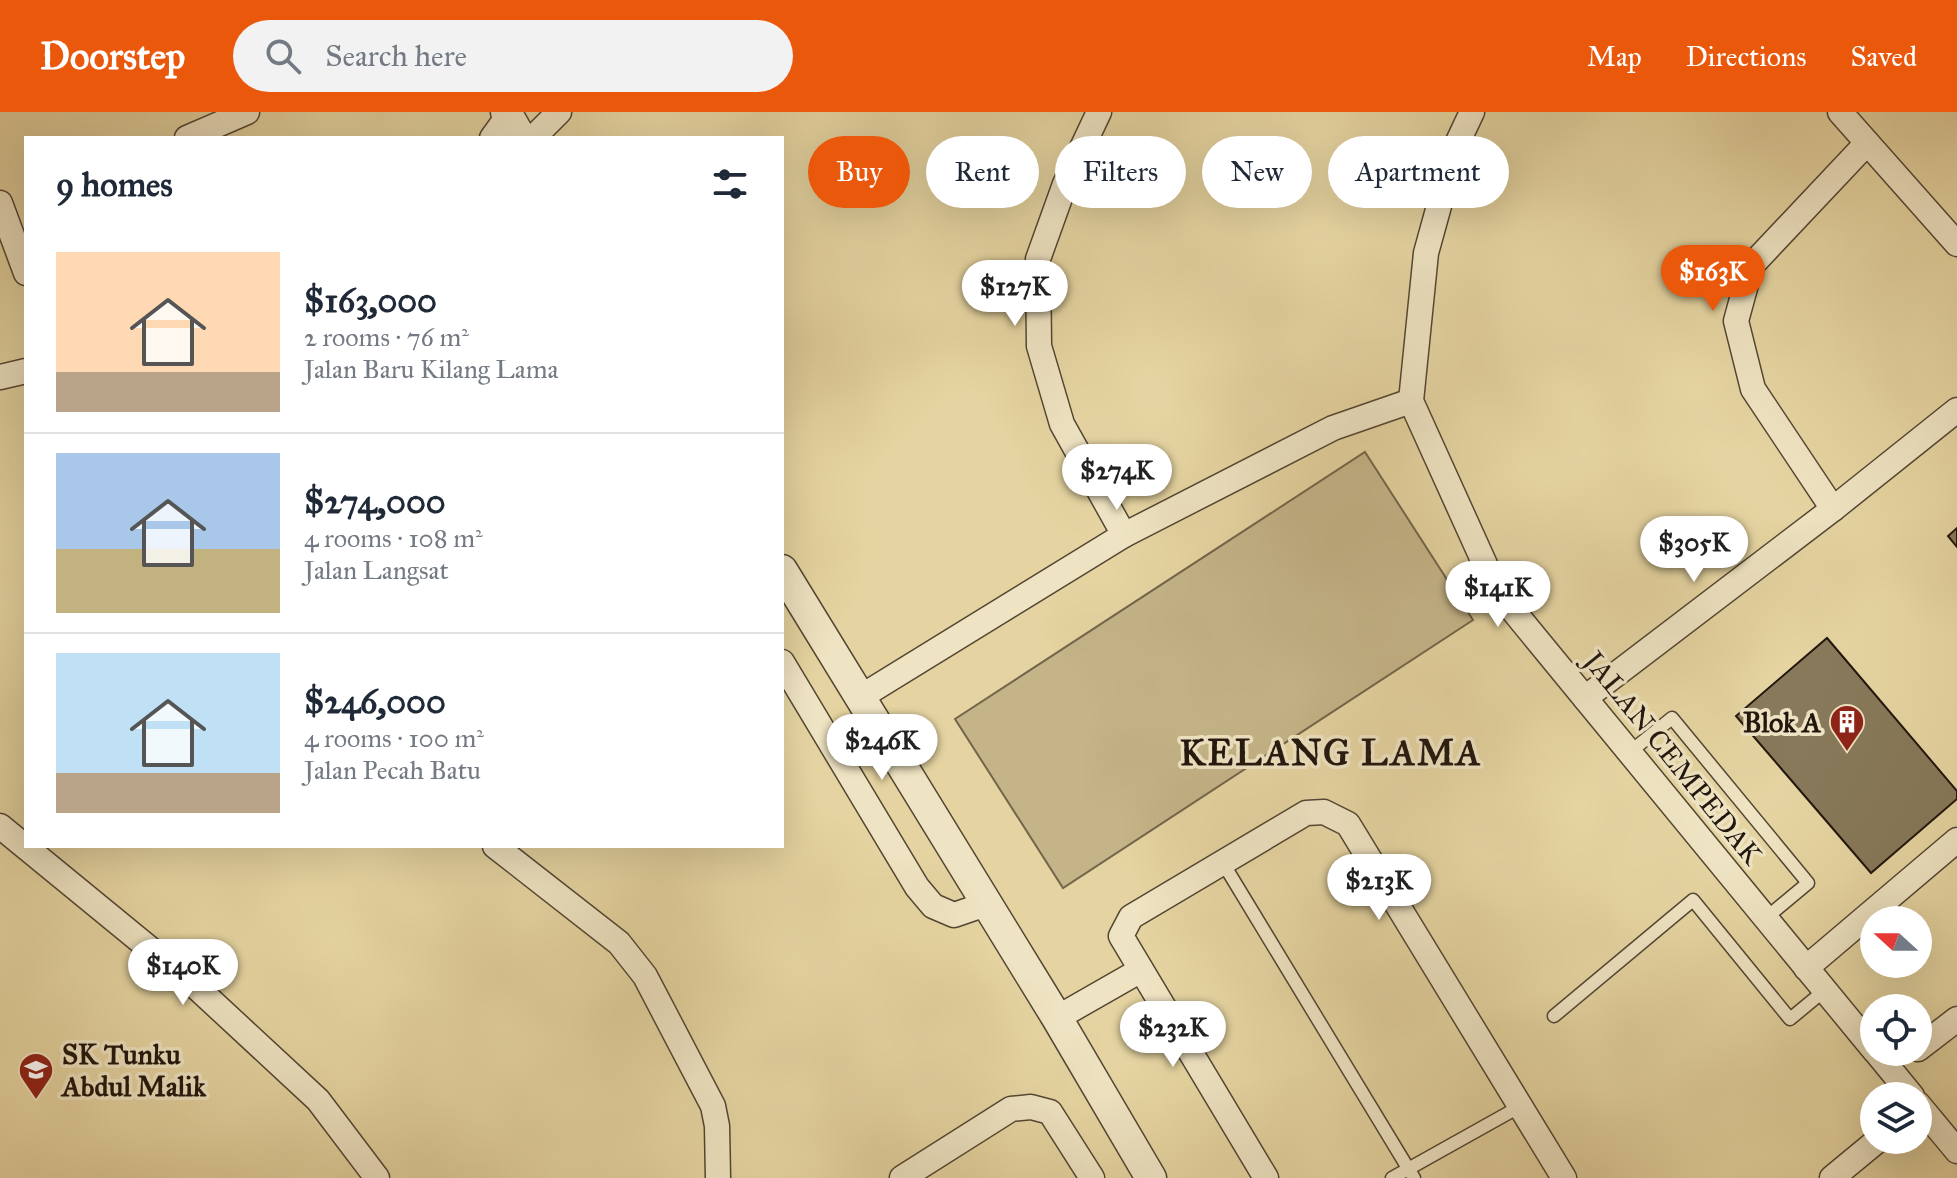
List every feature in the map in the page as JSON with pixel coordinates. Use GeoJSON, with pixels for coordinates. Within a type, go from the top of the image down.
{"type":"FeatureCollection","features":[{"type":"Feature","properties":{"kind":"street"},"geometry":{"type":"LineString","coordinates":[[192,136],[247,112]]}},
{"type":"Feature","properties":{"kind":"street"},"geometry":{"type":"LineString","coordinates":[[535,136],[559,112]]}},
{"type":"Feature","properties":{"kind":"street"},"geometry":{"type":"LineString","coordinates":[[1099,112],[1065,184],[1038,259],[1039,346],[1062,424],[1124,535]]}},
{"type":"Feature","properties":{"kind":"street"},"geometry":{"type":"LineString","coordinates":[[859,698],[1124,535],[1333,428],[1411,401],[1426,253],[1455,148],[1472,112]]}},
{"type":"Feature","properties":{"kind":"street"},"geometry":{"type":"LineString","coordinates":[[1840,112],[1957,244]]}},
{"type":"Feature","properties":{"kind":"street"},"geometry":{"type":"LineString","coordinates":[[1833,509],[1753,389],[1736,321],[1751,266],[1867,143]]}},
{"type":"Feature","properties":{"kind":"street"},"geometry":{"type":"LineString","coordinates":[[10,209],[24,265]]}},
{"type":"Feature","properties":{"kind":"street"},"geometry":{"type":"LineString","coordinates":[[0,377],[24,371]]}},
{"type":"Feature","properties":{"kind":"street","name":"JALAN CEMPEDAK"},"geometry":{"type":"LineString","coordinates":[[1411,401],[1497,591],[1860,1033]]}},
{"type":"Feature","properties":{"kind":"street"},"geometry":{"type":"LineString","coordinates":[[1585,698],[1957,410]]}},
{"type":"Feature","properties":{"kind":"street"},"geometry":{"type":"LineString","coordinates":[[784,573],[1057,1018],[1151,1178]]}},
{"type":"Feature","properties":{"kind":"street"},"geometry":{"type":"LineString","coordinates":[[784,665],[917,887],[933,906],[954,915],[986,904]]}},
{"type":"Feature","properties":{"kind":"street"},"geometry":{"type":"LineString","coordinates":[[1266,1178],[1121,936],[1131,917],[1306,813],[1324,812],[1348,824],[1564,1178]]}},
{"type":"Feature","properties":{"kind":"street"},"geometry":{"type":"LineString","coordinates":[[0,826],[24,846]]}},
{"type":"Feature","properties":{"kind":"street"},"geometry":{"type":"LineString","coordinates":[[1806,968],[1957,840]]}},
{"type":"Feature","properties":{"kind":"street"},"geometry":{"type":"LineString","coordinates":[[27,848],[194,985],[318,1100],[377,1178]]}},
{"type":"Feature","properties":{"kind":"street"},"geometry":{"type":"LineString","coordinates":[[498,848],[619,943],[645,976],[713,1106],[718,1142],[718,1178]]}},
{"type":"Feature","properties":{"kind":"street"},"geometry":{"type":"LineString","coordinates":[[1057,1018],[1141,970]]}},
{"type":"Feature","properties":{"kind":"street"},"geometry":{"type":"LineString","coordinates":[[1932,1039],[1957,1019]]}},
{"type":"Feature","properties":{"kind":"street","name":"JALAN CEMPEDAK"},"geometry":{"type":"LineString","coordinates":[[1887,1066],[1900,1082]]}},
{"type":"Feature","properties":{"kind":"street"},"geometry":{"type":"LineString","coordinates":[[902,1178],[1011,1109],[1031,1107],[1050,1112],[1092,1178]]}},
{"type":"Feature","properties":{"kind":"street","name":"JALAN CEMPEDAK"},"geometry":{"type":"LineString","coordinates":[[1932,1121],[1957,1151]]}},
{"type":"Feature","properties":{"kind":"street"},"geometry":{"type":"LineString","coordinates":[[1832,1178],[1861,1154]]}},
{"type":"Feature","properties":{"kind":"lane"},"geometry":{"type":"LineString","coordinates":[[1630,752],[1672,718],[1808,883],[1766,918]]}},
{"type":"Feature","properties":{"kind":"lane"},"geometry":{"type":"LineString","coordinates":[[1223,863],[1411,1174]]}},
{"type":"Feature","properties":{"kind":"lane"},"geometry":{"type":"LineString","coordinates":[[1554,1016],[1693,900],[1790,1019],[1825,990]]}},
{"type":"Feature","properties":{"kind":"lane"},"geometry":{"type":"LineString","coordinates":[[1392,1178],[1411,1174],[1519,1107]]}},
{"type":"Feature","properties":{"kind":"shaded area"},"geometry":{"type":"Polygon","coordinates":[[[1365,452],[1473,620],[1063,888],[955,719],[1365,452]]]}},
{"type":"Feature","properties":{"kind":"building"},"geometry":{"type":"Polygon","coordinates":[[[1957,528],[1957,547],[1948,536],[1957,528]]]}},
{"type":"Feature","properties":{"kind":"building","name":"Blok A"},"geometry":{"type":"Polygon","coordinates":[[[1827,638],[1957,791],[1957,799],[1871,873],[1736,716],[1827,638]]]}},
{"type":"Feature","properties":{"kind":"place","name":"Blok A"},"geometry":{"type":"Point","coordinates":[1847,753]}},
{"type":"Feature","properties":{"kind":"place","name":"SK Tunku Abdul Malik"},"geometry":{"type":"Point","coordinates":[36,1101]}},
{"type":"Feature","properties":{"kind":"district","name":"KELANG LAMA"},"geometry":{"type":"Point","coordinates":[1331,753]}}]}
